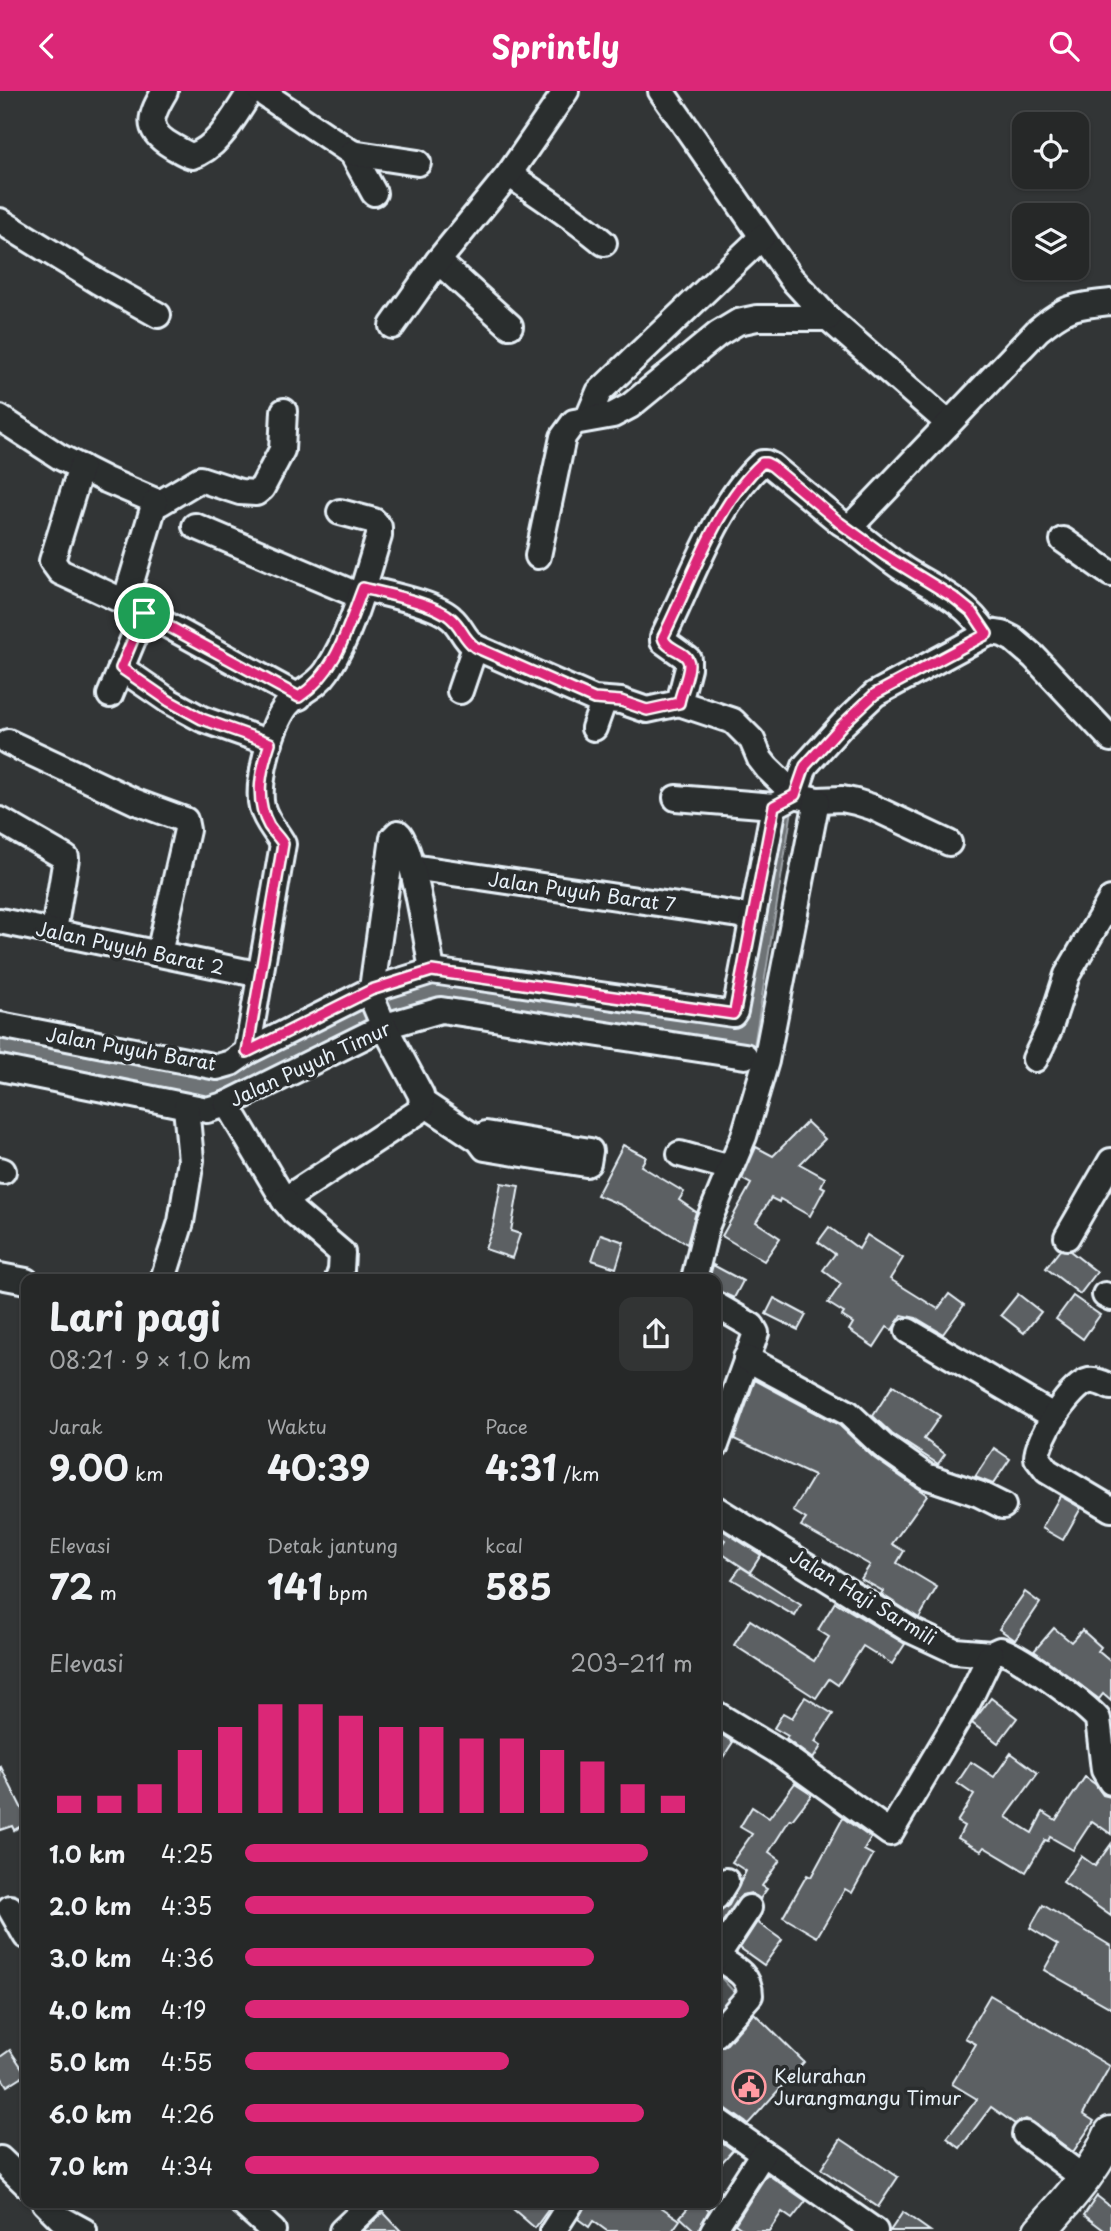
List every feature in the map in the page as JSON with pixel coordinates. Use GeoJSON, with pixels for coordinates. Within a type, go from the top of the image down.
{"type":"FeatureCollection","features":[{"type":"Feature","properties":{"kind":"main road"},"geometry":{"type":"LineString","coordinates":[[1040,2231],[1085,2179],[1104,2151],[1111,2133]]}},
{"type":"Feature","properties":{"kind":"street"},"geometry":{"type":"LineString","coordinates":[[165,91],[151,124],[152,130],[162,140],[192,156],[200,153],[222,132],[251,91]]}},
{"type":"Feature","properties":{"kind":"street"},"geometry":{"type":"LineString","coordinates":[[260,91],[352,153],[418,163]]}},
{"type":"Feature","properties":{"kind":"street"},"geometry":{"type":"LineString","coordinates":[[392,326],[438,261],[509,174],[566,91]]}},
{"type":"Feature","properties":{"kind":"street"},"geometry":{"type":"LineString","coordinates":[[670,94],[791,278],[828,318],[948,423]]}},
{"type":"Feature","properties":{"kind":"street"},"geometry":{"type":"LineString","coordinates":[[352,153],[374,193]]}},
{"type":"Feature","properties":{"kind":"street"},"geometry":{"type":"LineString","coordinates":[[509,174],[604,243]]}},
{"type":"Feature","properties":{"kind":"street"},"geometry":{"type":"LineString","coordinates":[[0,221],[158,315]]}},
{"type":"Feature","properties":{"kind":"street"},"geometry":{"type":"LineString","coordinates":[[588,418],[599,392],[762,237]]}},
{"type":"Feature","properties":{"kind":"street"},"geometry":{"type":"LineString","coordinates":[[438,261],[510,326]]}},
{"type":"Feature","properties":{"kind":"street"},"geometry":{"type":"LineString","coordinates":[[848,527],[1038,330],[1059,312],[1073,306],[1111,302]]}},
{"type":"Feature","properties":{"kind":"street"},"geometry":{"type":"LineString","coordinates":[[538,556],[563,437],[574,422],[613,415],[630,406],[718,334],[738,322],[757,318],[828,318]]}},
{"type":"Feature","properties":{"kind":"street"},"geometry":{"type":"LineString","coordinates":[[0,418],[81,467],[155,502],[164,501],[200,479],[240,492],[256,493],[262,488],[282,450],[284,411]]}},
{"type":"Feature","properties":{"kind":"street"},"geometry":{"type":"LineString","coordinates":[[679,703],[688,659],[669,647],[663,637],[712,532],[738,491],[759,466],[766,463],[905,569],[953,597],[973,613],[987,634]]}},
{"type":"Feature","properties":{"kind":"street"},"geometry":{"type":"LineString","coordinates":[[81,467],[52,561],[60,572],[135,608],[299,697]]}},
{"type":"Feature","properties":{"kind":"street"},"geometry":{"type":"LineString","coordinates":[[110,695],[121,668],[135,608],[155,502]]}},
{"type":"Feature","properties":{"kind":"street"},"geometry":{"type":"LineString","coordinates":[[247,1052],[283,844],[269,826],[261,805],[260,778],[283,710],[291,700],[315,686],[344,642],[379,536],[379,527],[374,521],[340,512]]}},
{"type":"Feature","properties":{"kind":"street"},"geometry":{"type":"LineString","coordinates":[[195,526],[361,592],[440,611],[452,618],[464,638],[475,647],[594,699],[621,701],[647,710],[679,703],[733,721],[752,740],[760,759],[795,800],[766,1061],[744,1136],[707,1224],[695,1274]]}},
{"type":"Feature","properties":{"kind":"street"},"geometry":{"type":"LineString","coordinates":[[1063,540],[1111,574]]}},
{"type":"Feature","properties":{"kind":"street"},"geometry":{"type":"LineString","coordinates":[[284,1200],[418,1112],[422,1102],[421,1095],[383,1024],[371,993],[393,838],[398,833],[403,838],[412,867],[432,971],[733,1014],[753,918],[805,766],[875,694],[987,634],[1003,634],[1034,657],[1111,739]]}},
{"type":"Feature","properties":{"kind":"street"},"geometry":{"type":"LineString","coordinates":[[460,691],[475,647]]}},
{"type":"Feature","properties":{"kind":"street"},"geometry":{"type":"LineString","coordinates":[[121,668],[169,701],[202,719],[270,743]]}},
{"type":"Feature","properties":{"kind":"street"},"geometry":{"type":"LineString","coordinates":[[594,728],[604,700]]}},
{"type":"Feature","properties":{"kind":"street"},"geometry":{"type":"LineString","coordinates":[[8,742],[136,802],[185,820],[187,829],[159,953]]}},
{"type":"Feature","properties":{"kind":"street"},"geometry":{"type":"LineString","coordinates":[[676,798],[842,799],[864,804],[949,843]]}},
{"type":"Feature","properties":{"kind":"street"},"geometry":{"type":"LineString","coordinates":[[0,820],[66,858],[54,931]]}},
{"type":"Feature","properties":{"kind":"street","name":"Jalan Puyuh Barat 7"},"geometry":{"type":"LineString","coordinates":[[412,867],[753,918]]}},
{"type":"Feature","properties":{"kind":"street"},"geometry":{"type":"LineString","coordinates":[[1035,1059],[1049,1030],[1067,975],[1111,899]]}},
{"type":"Feature","properties":{"kind":"street","name":"Jalan Puyuh Barat 2"},"geometry":{"type":"LineString","coordinates":[[0,921],[261,975]]}},
{"type":"Feature","properties":{"kind":"street","name":"Jalan Puyuh Barat"},"geometry":{"type":"LineString","coordinates":[[0,1025],[216,1067],[231,1063],[247,1052],[371,993],[432,971]]}},
{"type":"Feature","properties":{"kind":"street","name":"Jalan Puyuh Timur"},"geometry":{"type":"LineString","coordinates":[[0,1068],[207,1110],[227,1104],[383,1024],[441,1010],[745,1056]]}},
{"type":"Feature","properties":{"kind":"street"},"geometry":{"type":"LineString","coordinates":[[422,1102],[479,1140]]}},
{"type":"Feature","properties":{"kind":"street"},"geometry":{"type":"LineString","coordinates":[[227,1104],[284,1200],[294,1212],[342,1253],[340,1274]]}},
{"type":"Feature","properties":{"kind":"street"},"geometry":{"type":"LineString","coordinates":[[165,1274],[181,1222],[191,1160],[186,1107]]}},
{"type":"Feature","properties":{"kind":"street"},"geometry":{"type":"LineString","coordinates":[[680,1154],[731,1168]]}},
{"type":"Feature","properties":{"kind":"street"},"geometry":{"type":"LineString","coordinates":[[1067,1237],[1111,1161]]}},
{"type":"Feature","properties":{"kind":"street"},"geometry":{"type":"LineString","coordinates":[[0,1276],[21,1280]]}},
{"type":"Feature","properties":{"kind":"street"},"geometry":{"type":"LineString","coordinates":[[721,1308],[752,1326],[756,1333],[721,1430]]}},
{"type":"Feature","properties":{"kind":"street"},"geometry":{"type":"LineString","coordinates":[[908,1331],[1055,1417]]}},
{"type":"Feature","properties":{"kind":"street"},"geometry":{"type":"LineString","coordinates":[[746,1358],[848,1413],[883,1446],[926,1476],[979,1494],[1003,1506]]}},
{"type":"Feature","properties":{"kind":"street"},"geometry":{"type":"LineString","coordinates":[[1111,1387],[1095,1381],[1087,1381],[1078,1386],[1037,1448],[1037,1458],[1041,1464],[1066,1483],[1111,1509]]}},
{"type":"Feature","properties":{"kind":"street","name":"Jalan Haji Sarmili"},"geometry":{"type":"LineString","coordinates":[[721,1515],[910,1630],[955,1651],[991,1654],[1000,1650],[1009,1652],[1094,1715],[1100,1724],[1104,1770],[1111,1782]]}},
{"type":"Feature","properties":{"kind":"street"},"geometry":{"type":"LineString","coordinates":[[721,1717],[777,1751],[890,1833],[969,1700],[991,1654]]}},
{"type":"Feature","properties":{"kind":"street"},"geometry":{"type":"LineString","coordinates":[[12,1906],[21,1925]]}},
{"type":"Feature","properties":{"kind":"street"},"geometry":{"type":"LineString","coordinates":[[721,1950],[749,1908]]}},
{"type":"Feature","properties":{"kind":"street"},"geometry":{"type":"LineString","coordinates":[[721,1961],[742,1974],[750,1985],[750,1995],[721,2028]]}},
{"type":"Feature","properties":{"kind":"street"},"geometry":{"type":"LineString","coordinates":[[721,2124],[874,2231]]}},
{"type":"Feature","properties":{"kind":"street"},"geometry":{"type":"LineString","coordinates":[[1025,2134],[1085,2179]]}},
{"type":"Feature","properties":{"kind":"street"},"geometry":{"type":"LineString","coordinates":[[713,2231],[763,2153]]}},
{"type":"Feature","properties":{"kind":"street"},"geometry":{"type":"LineString","coordinates":[[0,2159],[21,2179]]}},
{"type":"Feature","properties":{"kind":"street"},"geometry":{"type":"LineString","coordinates":[[50,2208],[60,2218],[84,2231]]}},
{"type":"Feature","properties":{"kind":"street"},"geometry":{"type":"LineString","coordinates":[[248,2208],[273,2231]]}},
{"type":"Feature","properties":{"kind":"street"},"geometry":{"type":"LineString","coordinates":[[342,2231],[366,2208]]}},
{"type":"Feature","properties":{"kind":"street"},"geometry":{"type":"LineString","coordinates":[[553,2231],[568,2208]]}},
{"type":"Feature","properties":{"kind":"shaded area"},"geometry":{"type":"Polygon","coordinates":[[[775,805],[792,810],[753,1052],[441,1003],[211,1102],[0,1059],[0,1031],[213,1075],[372,999],[429,978],[738,1023],[775,805]]]}},
{"type":"Feature","properties":{"kind":"shaded area"},"geometry":{"type":"Polygon","coordinates":[[[721,1978],[744,2003],[721,2027],[721,1978]]]}},
{"type":"Feature","properties":{"kind":"building"},"geometry":{"type":"Polygon","coordinates":[[[807,1122],[825,1139],[800,1164],[825,1178],[821,1186],[825,1188],[810,1216],[780,1199],[779,1202],[771,1198],[756,1222],[780,1238],[764,1261],[722,1236],[751,1184],[742,1179],[756,1147],[773,1156],[807,1122]]]}},
{"type":"Feature","properties":{"kind":"building"},"geometry":{"type":"Polygon","coordinates":[[[623,1145],[646,1157],[641,1166],[684,1192],[679,1200],[696,1212],[687,1244],[621,1205],[597,1195],[623,1145]]]}},
{"type":"Feature","properties":{"kind":"building"},"geometry":{"type":"Polygon","coordinates":[[[501,1183],[519,1186],[511,1231],[520,1234],[512,1258],[485,1249],[493,1227],[501,1183]]]}},
{"type":"Feature","properties":{"kind":"building"},"geometry":{"type":"Polygon","coordinates":[[[829,1227],[859,1249],[867,1235],[903,1258],[890,1279],[938,1309],[949,1294],[964,1305],[943,1334],[916,1318],[902,1315],[892,1330],[887,1327],[874,1347],[849,1330],[853,1323],[842,1316],[844,1313],[828,1303],[841,1284],[823,1270],[835,1254],[818,1242],[829,1227]]]}},
{"type":"Feature","properties":{"kind":"building"},"geometry":{"type":"Polygon","coordinates":[[[601,1234],[624,1242],[616,1268],[592,1260],[601,1234]]]}},
{"type":"Feature","properties":{"kind":"building"},"geometry":{"type":"Polygon","coordinates":[[[1060,1250],[1070,1251],[1097,1272],[1080,1294],[1046,1268],[1060,1250]]]}},
{"type":"Feature","properties":{"kind":"building"},"geometry":{"type":"Polygon","coordinates":[[[713,1265],[743,1281],[734,1298],[721,1292],[721,1274],[710,1274],[713,1265]]]}},
{"type":"Feature","properties":{"kind":"building"},"geometry":{"type":"Polygon","coordinates":[[[1018,1294],[1041,1312],[1024,1333],[1001,1315],[1018,1294]]]}},
{"type":"Feature","properties":{"kind":"building"},"geometry":{"type":"Polygon","coordinates":[[[1073,1296],[1100,1315],[1083,1339],[1056,1319],[1073,1296]]]}},
{"type":"Feature","properties":{"kind":"building"},"geometry":{"type":"Polygon","coordinates":[[[774,1298],[806,1315],[798,1330],[766,1314],[774,1298]]]}},
{"type":"Feature","properties":{"kind":"building"},"geometry":{"type":"Polygon","coordinates":[[[755,1380],[839,1425],[874,1458],[927,1495],[892,1544],[904,1551],[897,1563],[937,1587],[919,1618],[881,1594],[883,1591],[861,1579],[870,1565],[801,1526],[806,1519],[793,1511],[814,1476],[734,1439],[755,1380]]]}},
{"type":"Feature","properties":{"kind":"building"},"geometry":{"type":"Polygon","coordinates":[[[893,1385],[940,1416],[924,1439],[945,1454],[938,1464],[892,1434],[873,1416],[893,1385]]]}},
{"type":"Feature","properties":{"kind":"building"},"geometry":{"type":"Polygon","coordinates":[[[994,1448],[1010,1459],[993,1484],[975,1477],[994,1448]]]}},
{"type":"Feature","properties":{"kind":"building"},"geometry":{"type":"Polygon","coordinates":[[[1060,1496],[1081,1508],[1063,1540],[1042,1528],[1060,1496]]]}},
{"type":"Feature","properties":{"kind":"building"},"geometry":{"type":"Polygon","coordinates":[[[722,1530],[761,1555],[750,1572],[721,1553],[725,1540],[721,1537],[722,1530]]]}},
{"type":"Feature","properties":{"kind":"building"},"geometry":{"type":"Polygon","coordinates":[[[741,1567],[801,1605],[795,1616],[732,1579],[741,1567]]]}},
{"type":"Feature","properties":{"kind":"building"},"geometry":{"type":"Polygon","coordinates":[[[1025,1592],[1040,1603],[1015,1640],[999,1629],[1025,1592]]]}},
{"type":"Feature","properties":{"kind":"building"},"geometry":{"type":"Polygon","coordinates":[[[835,1602],[905,1644],[892,1664],[863,1646],[838,1685],[829,1679],[816,1698],[734,1645],[750,1620],[814,1661],[829,1637],[818,1630],[835,1602]]]}},
{"type":"Feature","properties":{"kind":"building"},"geometry":{"type":"Polygon","coordinates":[[[1054,1628],[1071,1642],[1082,1630],[1101,1647],[1098,1651],[1111,1662],[1111,1701],[1103,1694],[1099,1699],[1034,1651],[1054,1628]]]}},
{"type":"Feature","properties":{"kind":"building"},"geometry":{"type":"Polygon","coordinates":[[[805,1697],[833,1714],[815,1742],[821,1746],[813,1759],[786,1739],[788,1736],[774,1728],[783,1713],[792,1718],[805,1697]]]}},
{"type":"Feature","properties":{"kind":"building"},"geometry":{"type":"Polygon","coordinates":[[[991,1698],[1017,1718],[998,1743],[972,1723],[991,1698]]]}},
{"type":"Feature","properties":{"kind":"building"},"geometry":{"type":"Polygon","coordinates":[[[721,1734],[733,1742],[721,1760],[721,1734]]]}},
{"type":"Feature","properties":{"kind":"building"},"geometry":{"type":"Polygon","coordinates":[[[1011,1753],[1038,1773],[1006,1817],[1032,1833],[1043,1812],[1056,1820],[1085,1777],[1095,1784],[1103,1795],[1111,1797],[1111,1834],[1092,1821],[1073,1850],[1050,1837],[1048,1841],[1045,1840],[1026,1872],[984,1847],[981,1851],[958,1838],[964,1826],[957,1822],[974,1795],[957,1783],[971,1762],[994,1777],[1011,1753]]]}},
{"type":"Feature","properties":{"kind":"building"},"geometry":{"type":"Polygon","coordinates":[[[0,1765],[21,1807],[21,1826],[14,1830],[12,1826],[0,1830],[0,1765]]]}},
{"type":"Feature","properties":{"kind":"building"},"geometry":{"type":"Polygon","coordinates":[[[795,1783],[812,1794],[792,1820],[790,1819],[769,1852],[780,1860],[762,1886],[767,1889],[760,1899],[751,1893],[742,1895],[721,1924],[721,1911],[729,1905],[746,1871],[732,1862],[752,1834],[740,1827],[752,1807],[769,1818],[795,1783]]]}},
{"type":"Feature","properties":{"kind":"building"},"geometry":{"type":"Polygon","coordinates":[[[843,1818],[871,1838],[864,1850],[873,1855],[852,1893],[845,1889],[817,1937],[783,1917],[807,1875],[811,1877],[843,1818]]]}},
{"type":"Feature","properties":{"kind":"building"},"geometry":{"type":"Polygon","coordinates":[[[1111,1844],[1111,1916],[1063,1882],[1081,1856],[1095,1866],[1111,1844]]]}},
{"type":"Feature","properties":{"kind":"building"},"geometry":{"type":"Polygon","coordinates":[[[1043,1905],[1111,1946],[1111,2008],[1044,1970],[1058,1945],[1030,1928],[1043,1905]]]}},
{"type":"Feature","properties":{"kind":"building"},"geometry":{"type":"Polygon","coordinates":[[[757,1922],[782,1940],[764,1965],[740,1948],[757,1922]]]}},
{"type":"Feature","properties":{"kind":"building"},"geometry":{"type":"Polygon","coordinates":[[[990,1995],[1110,2066],[1083,2114],[1094,2121],[1073,2152],[1033,2122],[1026,2119],[1015,2124],[991,2107],[960,2148],[947,2138],[977,2099],[952,2084],[976,2044],[965,2038],[990,1995]]]}},
{"type":"Feature","properties":{"kind":"building","name":"Kelurahan Jurangmangu Timur"},"geometry":{"type":"Polygon","coordinates":[[[754,2013],[804,2062],[748,2124],[721,2107],[721,2047],[727,2044],[754,2013]]]}},
{"type":"Feature","properties":{"kind":"building"},"geometry":{"type":"Polygon","coordinates":[[[10,2050],[21,2066],[21,2077],[7,2086],[0,2075],[0,2057],[10,2050]]]}},
{"type":"Feature","properties":{"kind":"building"},"geometry":{"type":"Polygon","coordinates":[[[841,2139],[898,2177],[878,2207],[821,2169],[841,2139]]]}},
{"type":"Feature","properties":{"kind":"building"},"geometry":{"type":"Polygon","coordinates":[[[721,2142],[733,2150],[721,2163],[721,2142]]]}},
{"type":"Feature","properties":{"kind":"building"},"geometry":{"type":"Polygon","coordinates":[[[767,2174],[806,2201],[792,2219],[782,2212],[769,2231],[745,2231],[735,2224],[767,2174]]]}},
{"type":"Feature","properties":{"kind":"building"},"geometry":{"type":"Polygon","coordinates":[[[1097,2196],[1111,2207],[1111,2231],[1105,2231],[1084,2215],[1097,2196]]]}},
{"type":"Feature","properties":{"kind":"building"},"geometry":{"type":"Polygon","coordinates":[[[512,2208],[549,2208],[535,2228],[512,2208]]]}},
{"type":"Feature","properties":{"kind":"building"},"geometry":{"type":"Polygon","coordinates":[[[584,2208],[662,2208],[680,2220],[672,2231],[607,2231],[593,2221],[589,2227],[578,2219],[584,2208]]]}},
{"type":"Feature","properties":{"kind":"building"},"geometry":{"type":"Polygon","coordinates":[[[688,2208],[709,2210],[698,2231],[680,2217],[688,2208]]]}},
{"type":"Feature","properties":{"kind":"building"},"geometry":{"type":"Polygon","coordinates":[[[383,2212],[401,2231],[363,2231],[381,2214],[383,2212]]]}},
{"type":"Feature","properties":{"kind":"building"},"geometry":{"type":"Polygon","coordinates":[[[903,2212],[930,2231],[890,2231],[903,2212]]]}},
{"type":"Feature","properties":{"kind":"place","name":"Kelurahan Jurangmangu Timur"},"geometry":{"type":"Point","coordinates":[749,2087]}},
{"type":"Feature","properties":{"kind":"route"},"geometry":{"type":"LineString","coordinates":[[762,463],[766,463],[886,556],[953,597],[973,613],[987,634],[875,694],[805,766],[795,795],[774,806],[733,1014],[432,971],[371,990],[247,1052],[283,844],[269,826],[261,805],[260,778],[270,743],[202,719],[169,701],[121,668],[144,613],[299,697],[315,686],[344,642],[363,588],[440,611],[452,618],[464,638],[475,647],[570,690],[594,699],[621,701],[647,710],[663,708],[679,703],[689,664],[686,657],[663,641],[663,637],[712,532],[738,491],[762,463]]}}]}
